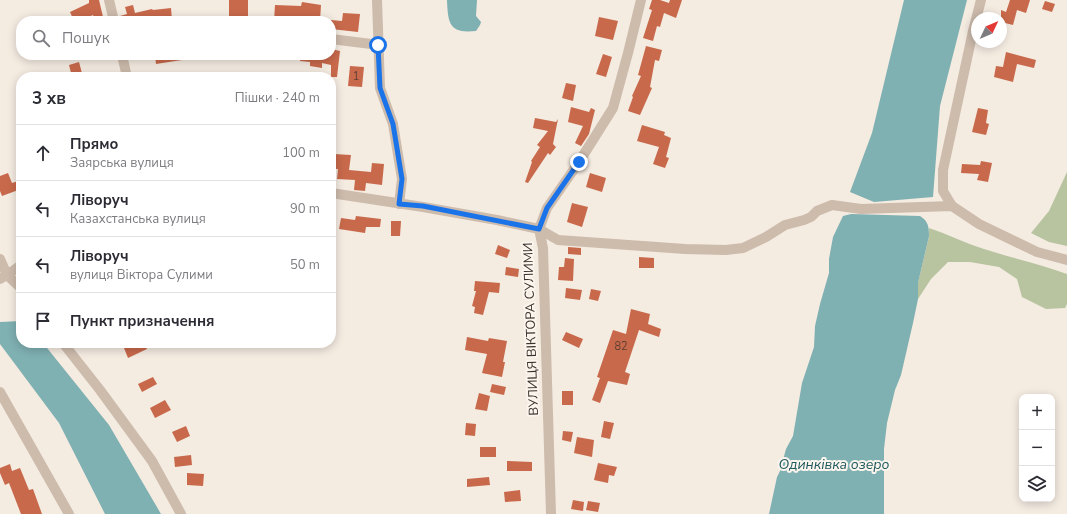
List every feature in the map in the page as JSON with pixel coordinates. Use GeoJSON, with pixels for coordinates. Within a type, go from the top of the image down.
{"type":"FeatureCollection","features":[{"type":"Feature","properties":{"kind":"street"},"geometry":{"type":"LineString","coordinates":[[109,0],[113,16]]}},
{"type":"Feature","properties":{"kind":"street","name":"ВУЛИЦЯ ВІКТОРА СУЛИМИ"},"geometry":{"type":"LineString","coordinates":[[551,514],[543,248],[539,229],[547,208],[579,162],[613,108],[641,0]]}},
{"type":"Feature","properties":{"kind":"street"},"geometry":{"type":"LineString","coordinates":[[981,0],[943,170],[943,190],[952,206],[979,224],[1036,252],[1067,260]]}},
{"type":"Feature","properties":{"kind":"street"},"geometry":{"type":"LineString","coordinates":[[379,2],[378,45],[380,88],[393,124],[402,179],[399,204]]}},
{"type":"Feature","properties":{"kind":"street"},"geometry":{"type":"LineString","coordinates":[[336,39],[378,45]]}},
{"type":"Feature","properties":{"kind":"street"},"geometry":{"type":"LineString","coordinates":[[123,60],[126,72]]}},
{"type":"Feature","properties":{"kind":"street"},"geometry":{"type":"LineString","coordinates":[[336,194],[399,204],[423,206],[539,229],[558,240],[685,249],[726,250],[743,248],[766,237],[785,225],[812,217],[817,211],[832,205],[861,209],[952,206]]}},
{"type":"Feature","properties":{"kind":"street"},"geometry":{"type":"LineString","coordinates":[[0,259],[4,277],[16,285]]}},
{"type":"Feature","properties":{"kind":"street"},"geometry":{"type":"LineString","coordinates":[[4,277],[16,269]]}},
{"type":"Feature","properties":{"kind":"street"},"geometry":{"type":"LineString","coordinates":[[67,348],[152,461],[181,514]]}},
{"type":"Feature","properties":{"kind":"street"},"geometry":{"type":"LineString","coordinates":[[0,392],[69,514]]}},
{"type":"Feature","properties":{"kind":"green space"},"geometry":{"type":"Polygon","coordinates":[[[1067,172],[1067,246],[1049,242],[1031,233],[1049,211],[1067,172]]]}},
{"type":"Feature","properties":{"kind":"green space"},"geometry":{"type":"Polygon","coordinates":[[[929,228],[977,247],[1067,274],[1067,304],[1065,308],[1046,309],[1022,297],[1017,279],[999,267],[970,262],[948,262],[931,279],[918,299],[918,283],[929,236],[929,228]]]}},
{"type":"Feature","properties":{"kind":"water"},"geometry":{"type":"Polygon","coordinates":[[[447,0],[477,0],[476,16],[481,22],[476,31],[460,31],[455,29],[449,21],[447,0]]]}},
{"type":"Feature","properties":{"kind":"water"},"geometry":{"type":"Polygon","coordinates":[[[904,0],[967,0],[940,106],[933,197],[874,202],[850,192],[872,133],[904,0]]]}},
{"type":"Feature","properties":{"kind":"water","name":"Одинківка озеро"},"geometry":{"type":"Polygon","coordinates":[[[851,214],[920,216],[928,224],[929,229],[929,236],[918,283],[918,299],[913,323],[901,375],[895,390],[887,423],[884,449],[884,514],[769,514],[777,477],[786,449],[793,436],[802,383],[814,347],[815,326],[829,273],[829,259],[833,237],[843,216],[851,214]]]}},
{"type":"Feature","properties":{"kind":"water"},"geometry":{"type":"Polygon","coordinates":[[[16,321],[16,348],[47,348],[109,425],[161,514],[105,514],[59,423],[0,344],[0,322],[16,321]]]}},
{"type":"Feature","properties":{"kind":"building"},"geometry":{"type":"Polygon","coordinates":[[[89,0],[99,0],[103,16],[72,16],[70,12],[89,3],[89,0]]]}},
{"type":"Feature","properties":{"kind":"building"},"geometry":{"type":"Polygon","coordinates":[[[229,0],[248,0],[248,16],[229,16],[229,0]]]}},
{"type":"Feature","properties":{"kind":"building"},"geometry":{"type":"Polygon","coordinates":[[[652,0],[660,0],[669,3],[670,0],[682,0],[676,18],[664,13],[660,27],[657,26],[653,41],[643,38],[652,10],[649,9],[652,0]]]}},
{"type":"Feature","properties":{"kind":"building"},"geometry":{"type":"Polygon","coordinates":[[[1010,0],[1030,0],[1026,13],[1017,10],[1013,25],[1007,24],[1006,12],[1010,0]]]}},
{"type":"Feature","properties":{"kind":"building"},"geometry":{"type":"Polygon","coordinates":[[[1045,1],[1055,4],[1052,12],[1042,9],[1045,1]]]}},
{"type":"Feature","properties":{"kind":"building"},"geometry":{"type":"Polygon","coordinates":[[[302,2],[321,5],[320,16],[274,16],[275,5],[301,6],[302,2]]]}},
{"type":"Feature","properties":{"kind":"building"},"geometry":{"type":"Polygon","coordinates":[[[133,5],[135,13],[152,9],[171,8],[172,16],[120,16],[127,14],[125,7],[133,5]]]}},
{"type":"Feature","properties":{"kind":"building"},"geometry":{"type":"Polygon","coordinates":[[[343,13],[360,14],[358,32],[336,30],[336,20],[342,21],[343,13]]]}},
{"type":"Feature","properties":{"kind":"building"},"geometry":{"type":"Polygon","coordinates":[[[599,17],[618,21],[613,40],[595,36],[599,17]]]}},
{"type":"Feature","properties":{"kind":"building"},"geometry":{"type":"Polygon","coordinates":[[[646,46],[662,50],[659,61],[655,60],[650,87],[652,88],[640,115],[628,111],[633,97],[632,96],[641,76],[638,75],[646,46]]]}},
{"type":"Feature","properties":{"kind":"building"},"geometry":{"type":"Polygon","coordinates":[[[336,50],[340,51],[337,77],[336,72],[331,72],[331,65],[322,63],[322,68],[310,66],[310,62],[300,61],[336,60],[336,50]]]}},
{"type":"Feature","properties":{"kind":"building"},"geometry":{"type":"Polygon","coordinates":[[[1006,52],[1036,60],[1034,68],[1017,64],[1013,82],[994,77],[996,66],[1003,67],[1006,52]]]}},
{"type":"Feature","properties":{"kind":"building"},"geometry":{"type":"Polygon","coordinates":[[[603,54],[612,57],[606,77],[596,74],[603,54]]]}},
{"type":"Feature","properties":{"kind":"building"},"geometry":{"type":"Polygon","coordinates":[[[156,60],[182,60],[156,64],[156,60]]]}},
{"type":"Feature","properties":{"kind":"building"},"geometry":{"type":"Polygon","coordinates":[[[79,62],[82,72],[71,72],[69,65],[79,62]]]}},
{"type":"Feature","properties":{"kind":"building"},"geometry":{"type":"Polygon","coordinates":[[[350,66],[364,67],[362,87],[348,86],[350,66]]]}},
{"type":"Feature","properties":{"kind":"building"},"geometry":{"type":"Polygon","coordinates":[[[566,83],[576,85],[573,101],[562,98],[566,83]]]}},
{"type":"Feature","properties":{"kind":"building"},"geometry":{"type":"Polygon","coordinates":[[[571,107],[589,112],[591,108],[595,110],[589,134],[581,146],[575,143],[583,126],[568,122],[571,107]]]}},
{"type":"Feature","properties":{"kind":"building"},"geometry":{"type":"Polygon","coordinates":[[[978,108],[988,110],[986,123],[989,124],[986,135],[972,132],[978,108]]]}},
{"type":"Feature","properties":{"kind":"building"},"geometry":{"type":"Polygon","coordinates":[[[535,118],[556,122],[558,119],[553,144],[556,147],[550,155],[548,153],[528,183],[525,182],[532,162],[531,161],[540,147],[537,145],[548,131],[533,128],[535,118]]]}},
{"type":"Feature","properties":{"kind":"building"},"geometry":{"type":"Polygon","coordinates":[[[642,125],[665,132],[664,135],[671,138],[666,157],[669,158],[665,168],[653,164],[659,147],[637,141],[642,125]]]}},
{"type":"Feature","properties":{"kind":"building"},"geometry":{"type":"Polygon","coordinates":[[[336,154],[351,155],[349,170],[371,172],[372,163],[384,164],[382,185],[366,183],[365,191],[354,190],[355,180],[337,179],[338,169],[336,169],[336,154]]]}},
{"type":"Feature","properties":{"kind":"building"},"geometry":{"type":"Polygon","coordinates":[[[981,161],[992,163],[988,182],[977,180],[979,174],[961,173],[962,164],[980,165],[981,161]]]}},
{"type":"Feature","properties":{"kind":"building"},"geometry":{"type":"Polygon","coordinates":[[[8,173],[12,183],[16,182],[16,191],[2,196],[0,191],[0,176],[8,173]]]}},
{"type":"Feature","properties":{"kind":"building"},"geometry":{"type":"Polygon","coordinates":[[[590,173],[606,178],[602,192],[586,187],[590,173]]]}},
{"type":"Feature","properties":{"kind":"building"},"geometry":{"type":"Polygon","coordinates":[[[572,203],[588,207],[582,227],[567,222],[572,203]]]}},
{"type":"Feature","properties":{"kind":"building"},"geometry":{"type":"Polygon","coordinates":[[[356,216],[381,219],[380,227],[366,227],[365,233],[339,229],[341,218],[355,220],[356,216]]]}},
{"type":"Feature","properties":{"kind":"building"},"geometry":{"type":"Polygon","coordinates":[[[391,221],[401,221],[400,236],[391,236],[391,221]]]}},
{"type":"Feature","properties":{"kind":"building"},"geometry":{"type":"Polygon","coordinates":[[[498,245],[510,250],[507,258],[495,254],[498,245]]]}},
{"type":"Feature","properties":{"kind":"building"},"geometry":{"type":"Polygon","coordinates":[[[568,247],[581,248],[581,255],[568,254],[568,247]]]}},
{"type":"Feature","properties":{"kind":"building"},"geometry":{"type":"Polygon","coordinates":[[[639,257],[654,258],[654,268],[639,268],[639,257]]]}},
{"type":"Feature","properties":{"kind":"building"},"geometry":{"type":"Polygon","coordinates":[[[565,258],[574,259],[573,281],[558,280],[559,267],[564,267],[565,258]]]}},
{"type":"Feature","properties":{"kind":"building"},"geometry":{"type":"Polygon","coordinates":[[[506,267],[519,269],[518,277],[505,275],[506,267]]]}},
{"type":"Feature","properties":{"kind":"building"},"geometry":{"type":"Polygon","coordinates":[[[475,281],[500,283],[499,293],[489,292],[483,315],[474,313],[475,307],[472,306],[476,291],[474,291],[475,281]]]}},
{"type":"Feature","properties":{"kind":"building"},"geometry":{"type":"Polygon","coordinates":[[[566,288],[582,290],[580,300],[565,298],[566,288]]]}},
{"type":"Feature","properties":{"kind":"building"},"geometry":{"type":"Polygon","coordinates":[[[591,289],[601,291],[598,301],[589,299],[591,289]]]}},
{"type":"Feature","properties":{"kind":"building"},"geometry":{"type":"Polygon","coordinates":[[[631,309],[650,314],[648,324],[661,329],[659,337],[639,330],[625,372],[630,374],[627,385],[608,381],[600,403],[592,400],[600,378],[597,377],[613,330],[626,334],[631,309]]]}},
{"type":"Feature","properties":{"kind":"building"},"geometry":{"type":"Polygon","coordinates":[[[566,332],[583,339],[579,348],[562,340],[566,332]]]}},
{"type":"Feature","properties":{"kind":"building"},"geometry":{"type":"Polygon","coordinates":[[[467,337],[488,341],[489,338],[507,341],[502,377],[482,373],[487,354],[465,350],[467,337]]]}},
{"type":"Feature","properties":{"kind":"building"},"geometry":{"type":"Polygon","coordinates":[[[124,348],[146,348],[147,349],[128,358],[124,348]]]}},
{"type":"Feature","properties":{"kind":"building"},"geometry":{"type":"Polygon","coordinates":[[[153,377],[157,384],[142,392],[138,384],[153,377]]]}},
{"type":"Feature","properties":{"kind":"building"},"geometry":{"type":"Polygon","coordinates":[[[492,384],[506,387],[504,395],[490,392],[492,384]]]}},
{"type":"Feature","properties":{"kind":"building"},"geometry":{"type":"Polygon","coordinates":[[[562,391],[573,391],[573,405],[562,405],[562,391]]]}},
{"type":"Feature","properties":{"kind":"building"},"geometry":{"type":"Polygon","coordinates":[[[479,393],[490,396],[487,411],[475,409],[479,393]]]}},
{"type":"Feature","properties":{"kind":"building"},"geometry":{"type":"Polygon","coordinates":[[[165,400],[171,410],[155,418],[150,408],[165,400]]]}},
{"type":"Feature","properties":{"kind":"building"},"geometry":{"type":"Polygon","coordinates":[[[604,421],[614,423],[610,439],[601,437],[604,421]]]}},
{"type":"Feature","properties":{"kind":"building"},"geometry":{"type":"Polygon","coordinates":[[[466,423],[476,424],[475,436],[465,435],[466,423]]]}},
{"type":"Feature","properties":{"kind":"building"},"geometry":{"type":"Polygon","coordinates":[[[186,426],[190,436],[177,442],[172,432],[186,426]]]}},
{"type":"Feature","properties":{"kind":"building"},"geometry":{"type":"Polygon","coordinates":[[[563,431],[573,432],[571,442],[562,440],[563,431]]]}},
{"type":"Feature","properties":{"kind":"building"},"geometry":{"type":"Polygon","coordinates":[[[577,437],[594,440],[592,457],[574,453],[577,437]]]}},
{"type":"Feature","properties":{"kind":"building"},"geometry":{"type":"Polygon","coordinates":[[[480,447],[496,447],[496,457],[480,457],[480,447]]]}},
{"type":"Feature","properties":{"kind":"building"},"geometry":{"type":"Polygon","coordinates":[[[191,455],[192,465],[175,467],[174,457],[191,455]]]}},
{"type":"Feature","properties":{"kind":"building"},"geometry":{"type":"Polygon","coordinates":[[[507,461],[532,462],[532,471],[507,471],[507,461]]]}},
{"type":"Feature","properties":{"kind":"building"},"geometry":{"type":"Polygon","coordinates":[[[598,463],[617,467],[614,476],[609,475],[608,483],[594,480],[598,463]]]}},
{"type":"Feature","properties":{"kind":"building"},"geometry":{"type":"Polygon","coordinates":[[[10,464],[12,471],[20,468],[29,490],[33,489],[42,514],[21,514],[9,483],[5,485],[0,473],[0,468],[10,464]]]}},
{"type":"Feature","properties":{"kind":"building"},"geometry":{"type":"Polygon","coordinates":[[[187,473],[204,474],[203,486],[187,485],[187,473]]]}},
{"type":"Feature","properties":{"kind":"building"},"geometry":{"type":"Polygon","coordinates":[[[489,477],[490,485],[467,487],[467,479],[489,477]]]}},
{"type":"Feature","properties":{"kind":"building"},"geometry":{"type":"Polygon","coordinates":[[[520,490],[521,501],[505,502],[504,492],[520,490]]]}},
{"type":"Feature","properties":{"kind":"building"},"geometry":{"type":"Polygon","coordinates":[[[573,500],[584,502],[583,511],[571,509],[573,500]]]}},
{"type":"Feature","properties":{"kind":"building"},"geometry":{"type":"Polygon","coordinates":[[[588,501],[600,503],[598,512],[586,510],[588,501]]]}},
{"type":"Feature","properties":{"kind":"route"},"geometry":{"type":"LineString","coordinates":[[378,45],[380,88],[393,124],[402,179],[399,204],[423,206],[539,229],[547,208],[579,162]]}}]}
